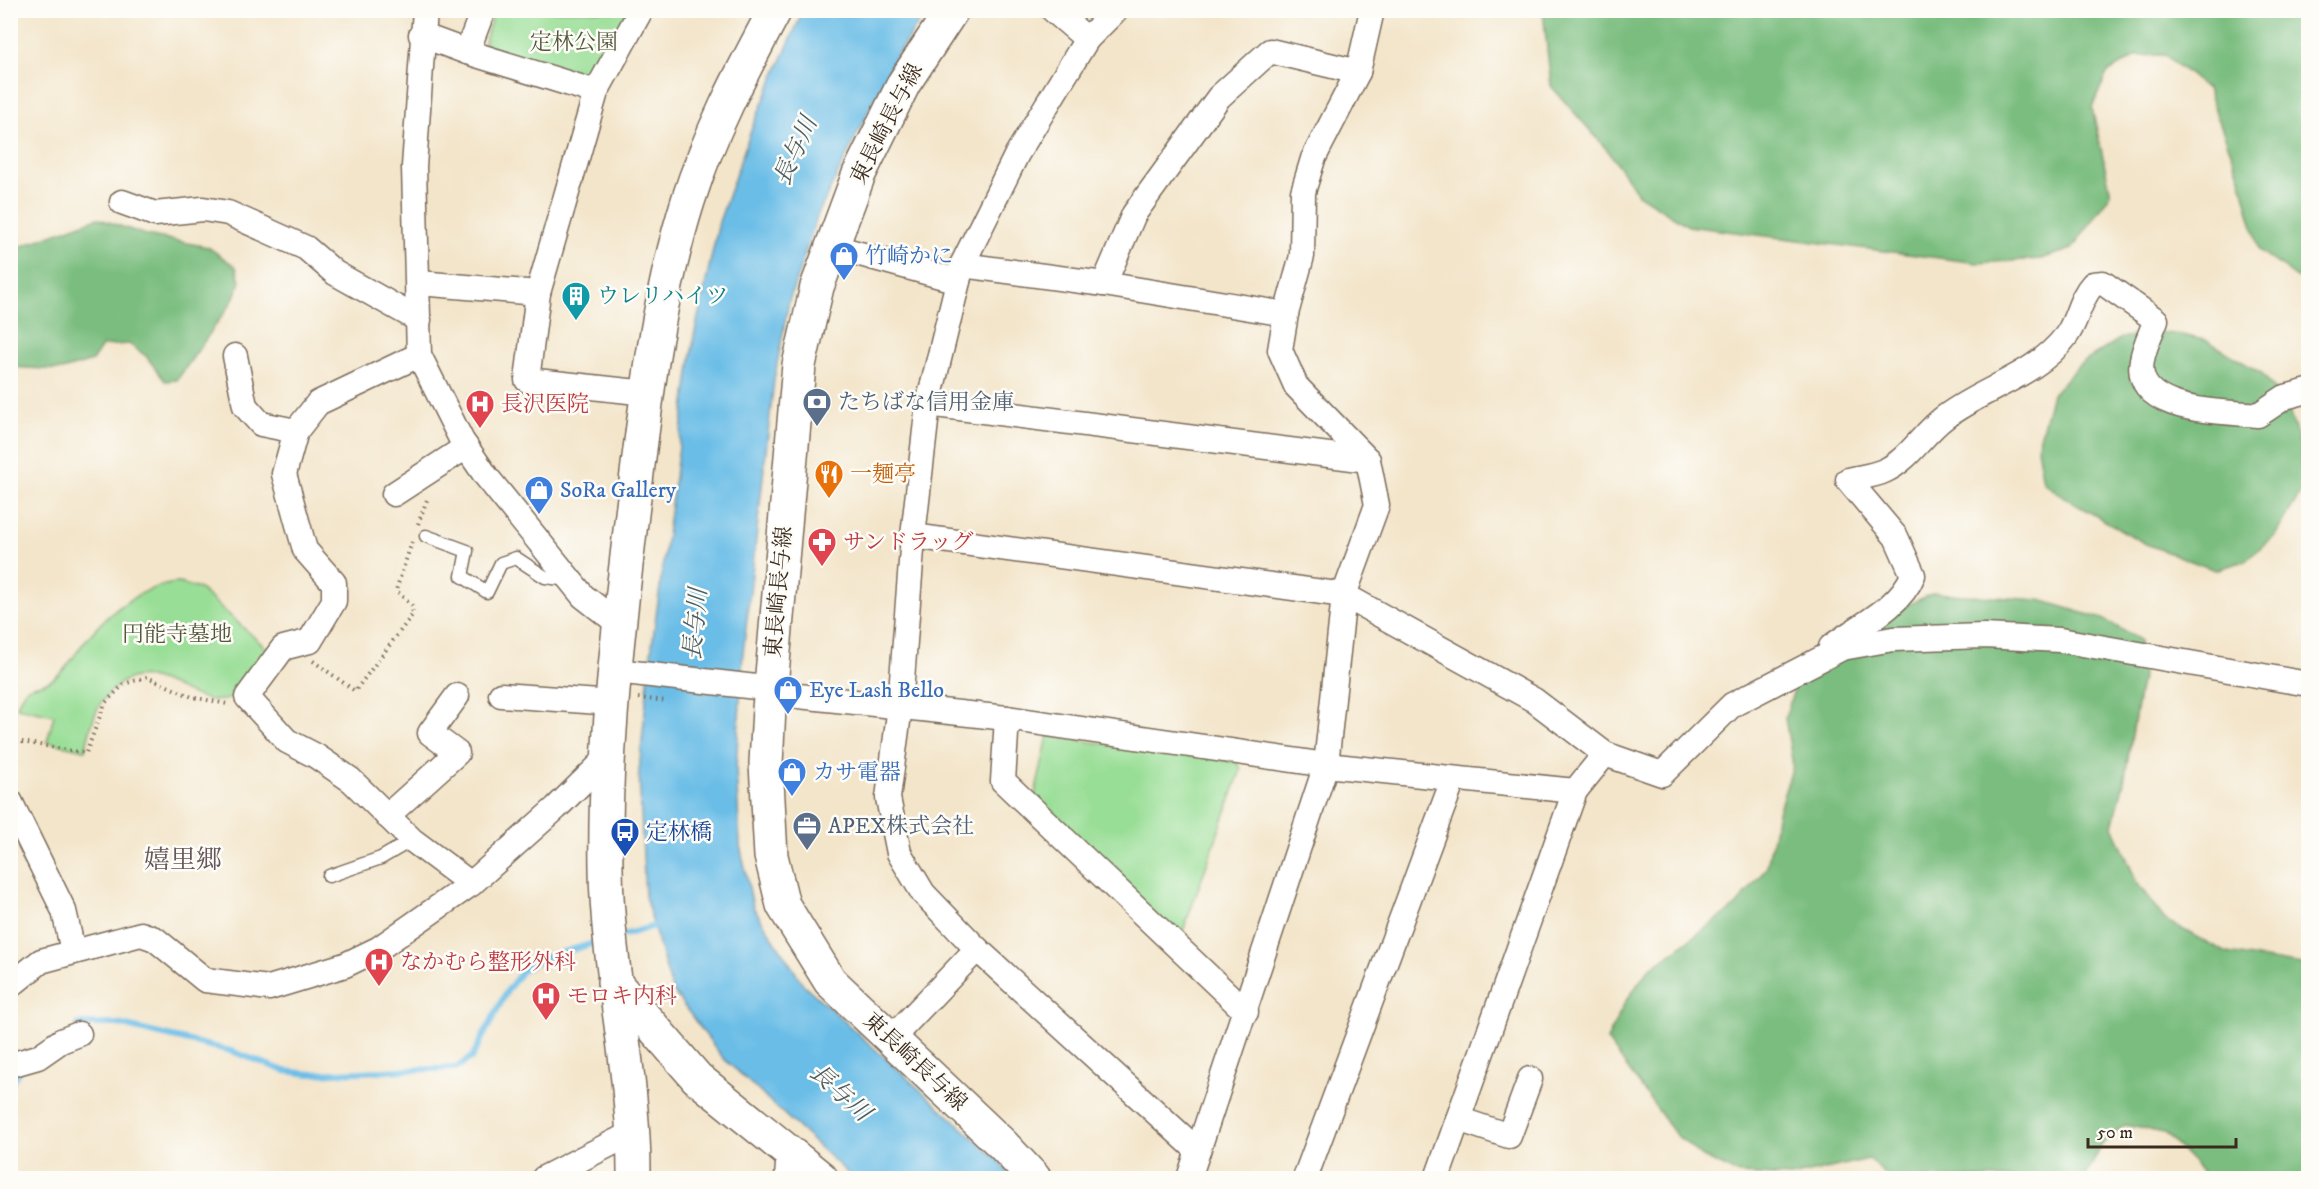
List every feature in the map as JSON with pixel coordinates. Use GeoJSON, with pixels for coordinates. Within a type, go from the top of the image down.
{"type":"FeatureCollection","features":[{"type":"Feature","properties":{"kind":"street"},"geometry":{"type":"LineString","coordinates":[[467,52],[483,10]]}},
{"type":"Feature","properties":{"kind":"street"},"geometry":{"type":"LineString","coordinates":[[640,10],[596,92],[538,292],[526,380],[647,393]]}},
{"type":"Feature","properties":{"kind":"street"},"geometry":{"type":"LineString","coordinates":[[634,1179],[634,1132],[614,982],[606,868],[613,704],[625,673],[619,624],[655,335],[688,201],[729,96],[775,10]]}},
{"type":"Feature","properties":{"kind":"street","name":"東長崎長与線"},"geometry":{"type":"LineString","coordinates":[[952,10],[904,83],[860,174],[817,287],[800,365],[763,690],[771,856],[783,905],[830,981],[1003,1145],[1034,1179]]}},
{"type":"Feature","properties":{"kind":"street"},"geometry":{"type":"LineString","coordinates":[[1053,10],[1087,39]]}},
{"type":"Feature","properties":{"kind":"street"},"geometry":{"type":"LineString","coordinates":[[1116,10],[1087,39],[1017,154],[960,273],[928,404],[900,706],[888,798],[899,853],[924,893],[977,949],[1198,1151]]}},
{"type":"Feature","properties":{"kind":"street"},"geometry":{"type":"LineString","coordinates":[[1189,1179],[1326,765],[1344,596],[1377,505],[1368,460],[1296,386],[1280,350],[1286,314],[1302,256],[1303,192],[1313,159],[1358,72],[1372,10]]}},
{"type":"Feature","properties":{"kind":"street"},"geometry":{"type":"LineString","coordinates":[[419,18],[467,52],[596,92]]}},
{"type":"Feature","properties":{"kind":"street"},"geometry":{"type":"LineString","coordinates":[[419,18],[414,167],[419,283],[419,355],[466,447],[583,596],[619,624]]}},
{"type":"Feature","properties":{"kind":"street"},"geometry":{"type":"LineString","coordinates":[[1104,284],[1134,214],[1219,97],[1270,51],[1358,72]]}},
{"type":"Feature","properties":{"kind":"street"},"geometry":{"type":"LineString","coordinates":[[122,202],[155,214],[203,209],[228,213],[306,248],[335,273],[419,320]]}},
{"type":"Feature","properties":{"kind":"street"},"geometry":{"type":"LineString","coordinates":[[831,246],[960,273],[1104,284],[1286,314]]}},
{"type":"Feature","properties":{"kind":"street"},"geometry":{"type":"LineString","coordinates":[[419,283],[538,292]]}},
{"type":"Feature","properties":{"kind":"street"},"geometry":{"type":"LineString","coordinates":[[1803,669],[1895,602],[1906,591],[1913,575],[1896,537],[1848,480],[1882,472],[1896,464],[1945,417],[2019,375],[2043,358],[2067,335],[2084,294],[2093,284],[2103,283],[2156,320],[2142,360],[2142,378],[2154,395],[2176,406],[2258,415],[2285,397],[2308,391]]}},
{"type":"Feature","properties":{"kind":"street"},"geometry":{"type":"LineString","coordinates":[[419,355],[318,403],[296,431],[284,474],[305,550],[334,583],[334,601],[310,641],[283,648],[247,697],[287,741],[316,756],[351,780],[412,840],[471,884]]}},
{"type":"Feature","properties":{"kind":"street"},"geometry":{"type":"LineString","coordinates":[[235,356],[245,406],[261,424],[296,431]]}},
{"type":"Feature","properties":{"kind":"street"},"geometry":{"type":"LineString","coordinates":[[928,404],[1368,460]]}},
{"type":"Feature","properties":{"kind":"street"},"geometry":{"type":"LineString","coordinates":[[394,494],[466,447]]}},
{"type":"Feature","properties":{"kind":"street"},"geometry":{"type":"LineString","coordinates":[[914,536],[1344,596],[1534,700],[1605,754],[1662,774],[1732,705],[1842,648],[1893,639],[1984,636],[2060,640],[2308,684]]}},
{"type":"Feature","properties":{"kind":"street"},"geometry":{"type":"LineString","coordinates":[[625,673],[1007,718],[1326,765],[1575,791]]}},
{"type":"Feature","properties":{"kind":"street"},"geometry":{"type":"LineString","coordinates":[[501,695],[613,704]]}},
{"type":"Feature","properties":{"kind":"street"},"geometry":{"type":"LineString","coordinates":[[387,816],[458,753],[430,733],[457,696]]}},
{"type":"Feature","properties":{"kind":"street"},"geometry":{"type":"LineString","coordinates":[[1007,718],[1003,781],[1245,1012]]}},
{"type":"Feature","properties":{"kind":"street"},"geometry":{"type":"LineString","coordinates":[[1437,1179],[1575,791],[1605,754]]}},
{"type":"Feature","properties":{"kind":"street"},"geometry":{"type":"LineString","coordinates":[[10,986],[41,961],[141,934],[155,939],[205,980],[269,988],[345,965],[378,948],[471,884],[556,808],[610,755]]}},
{"type":"Feature","properties":{"kind":"street"},"geometry":{"type":"LineString","coordinates":[[1305,1179],[1453,780]]}},
{"type":"Feature","properties":{"kind":"street"},"geometry":{"type":"LineString","coordinates":[[10,801],[64,911],[73,951]]}},
{"type":"Feature","properties":{"kind":"street"},"geometry":{"type":"LineString","coordinates":[[890,1040],[977,949]]}},
{"type":"Feature","properties":{"kind":"street"},"geometry":{"type":"LineString","coordinates":[[614,982],[697,1078],[788,1165],[821,1179]]}},
{"type":"Feature","properties":{"kind":"street"},"geometry":{"type":"LineString","coordinates":[[10,1065],[38,1057],[62,1041],[79,1034]]}},
{"type":"Feature","properties":{"kind":"street"},"geometry":{"type":"LineString","coordinates":[[1458,1119],[1509,1136],[1530,1080]]}},
{"type":"Feature","properties":{"kind":"street"},"geometry":{"type":"LineString","coordinates":[[544,1179],[634,1132]]}},
{"type":"Feature","properties":{"kind":"lane"},"geometry":{"type":"LineString","coordinates":[[421,533],[467,551],[462,576],[487,592],[501,563],[516,558],[545,577],[570,580]]}},
{"type":"Feature","properties":{"kind":"lane"},"geometry":{"type":"LineString","coordinates":[[329,876],[381,858],[412,840]]}},
{"type":"Feature","properties":{"kind":"path"},"geometry":{"type":"LineString","coordinates":[[421,533],[440,465]]}},
{"type":"Feature","properties":{"kind":"path"},"geometry":{"type":"LineString","coordinates":[[302,643],[311,660],[355,691],[413,614],[412,606],[396,590],[413,540]]}},
{"type":"Feature","properties":{"kind":"path"},"geometry":{"type":"LineString","coordinates":[[10,740],[86,753],[105,703],[114,691],[135,679],[147,677],[192,698],[211,703],[225,705],[247,697]]}},
{"type":"Feature","properties":{"kind":"green space","name":"定林公園"},"geometry":{"type":"Polygon","coordinates":[[[494,11],[627,11],[592,81],[488,49],[484,43],[494,11]]]}},
{"type":"Feature","properties":{"kind":"green space"},"geometry":{"type":"Polygon","coordinates":[[[1543,11],[2308,11],[2308,286],[2259,250],[2239,174],[2207,89],[2165,55],[2136,56],[2107,73],[2092,108],[2111,194],[2072,249],[2041,259],[1978,263],[1688,226],[1638,194],[1609,152],[1551,86],[1543,11]]]}},
{"type":"Feature","properties":{"kind":"green space"},"geometry":{"type":"Polygon","coordinates":[[[97,218],[146,235],[208,247],[236,267],[240,282],[232,302],[177,380],[165,381],[146,356],[129,344],[102,346],[92,361],[62,370],[11,367],[11,250],[97,218]]]}},
{"type":"Feature","properties":{"kind":"green space"},"geometry":{"type":"Polygon","coordinates":[[[2155,332],[2208,341],[2261,373],[2287,403],[2301,449],[2302,490],[2275,536],[2245,561],[2215,570],[2146,544],[2070,501],[2043,482],[2037,448],[2052,394],[2078,366],[2121,338],[2155,332]]]}},
{"type":"Feature","properties":{"kind":"green space","name":"円能寺墓地"},"geometry":{"type":"Polygon","coordinates":[[[179,583],[200,589],[272,653],[250,685],[241,693],[225,700],[209,700],[163,681],[148,677],[132,678],[117,686],[101,703],[85,750],[47,742],[54,715],[17,707],[24,692],[58,675],[95,630],[127,602],[152,589],[179,583]]]}},
{"type":"Feature","properties":{"kind":"green space"},"geometry":{"type":"Polygon","coordinates":[[[1934,593],[2040,600],[2103,619],[2140,640],[2142,676],[2124,782],[2113,826],[2137,883],[2165,920],[2227,953],[2308,966],[2308,1178],[2208,1178],[2164,1133],[2125,1125],[2103,1143],[2085,1178],[1889,1178],[1869,1159],[1791,1177],[1739,1174],[1703,1157],[1676,1135],[1607,1040],[1624,1004],[1648,970],[1737,905],[1767,867],[1778,812],[1793,766],[1785,718],[1799,674],[1847,631],[1934,593]]]}},
{"type":"Feature","properties":{"kind":"green space"},"geometry":{"type":"Polygon","coordinates":[[[1048,736],[1237,762],[1241,769],[1182,934],[1176,937],[1034,799],[1048,736]]]}},
{"type":"Feature","properties":{"kind":"water","name":"長与川"},"geometry":{"type":"Polygon","coordinates":[[[803,11],[927,11],[894,59],[818,214],[789,301],[774,380],[743,653],[736,768],[740,845],[753,907],[803,984],[1000,1162],[1012,1178],[853,1178],[723,1058],[672,990],[645,896],[639,772],[650,660],[694,336],[719,222],[753,125],[803,11]]]}},
{"type":"Feature","properties":{"kind":"waterway"},"geometry":{"type":"LineString","coordinates":[[624,935],[661,924]]}},
{"type":"Feature","properties":{"kind":"waterway"},"geometry":{"type":"LineString","coordinates":[[78,1024],[118,1024],[231,1051],[285,1071],[310,1074],[456,1068],[472,1057],[507,991],[522,971],[543,958],[598,942]]}},
{"type":"Feature","properties":{"kind":"waterway"},"geometry":{"type":"LineString","coordinates":[[10,1086],[20,1068]]}},
{"type":"Feature","properties":{"kind":"place","name":"竹崎かに"},"geometry":{"type":"Point","coordinates":[844,282]}},
{"type":"Feature","properties":{"kind":"place","name":"ウレリハイツ"},"geometry":{"type":"Point","coordinates":[576,322]}},
{"type":"Feature","properties":{"kind":"place","name":"たちばな信用金庫"},"geometry":{"type":"Point","coordinates":[817,428]}},
{"type":"Feature","properties":{"kind":"place","name":"長沢医院"},"geometry":{"type":"Point","coordinates":[480,430]}},
{"type":"Feature","properties":{"kind":"place","name":"一麺亭"},"geometry":{"type":"Point","coordinates":[829,500]}},
{"type":"Feature","properties":{"kind":"place","name":"SoRa Gallery"},"geometry":{"type":"Point","coordinates":[539,516]}},
{"type":"Feature","properties":{"kind":"place","name":"サンドラッグ"},"geometry":{"type":"Point","coordinates":[822,568]}},
{"type":"Feature","properties":{"kind":"place","name":"Eye Lash Bello"},"geometry":{"type":"Point","coordinates":[788,716]}},
{"type":"Feature","properties":{"kind":"place","name":"カサ電器"},"geometry":{"type":"Point","coordinates":[792,798]}},
{"type":"Feature","properties":{"kind":"place","name":"APEX株式会社"},"geometry":{"type":"Point","coordinates":[807,852]}},
{"type":"Feature","properties":{"kind":"place","name":"定林橋"},"geometry":{"type":"Point","coordinates":[625,858]}},
{"type":"Feature","properties":{"kind":"place","name":"なかむら整形外科"},"geometry":{"type":"Point","coordinates":[379,988]}},
{"type":"Feature","properties":{"kind":"place","name":"モロキ内科"},"geometry":{"type":"Point","coordinates":[546,1022]}},
{"type":"Feature","properties":{"kind":"district","name":"嬉里郷"},"geometry":{"type":"Point","coordinates":[183,860]}}]}
